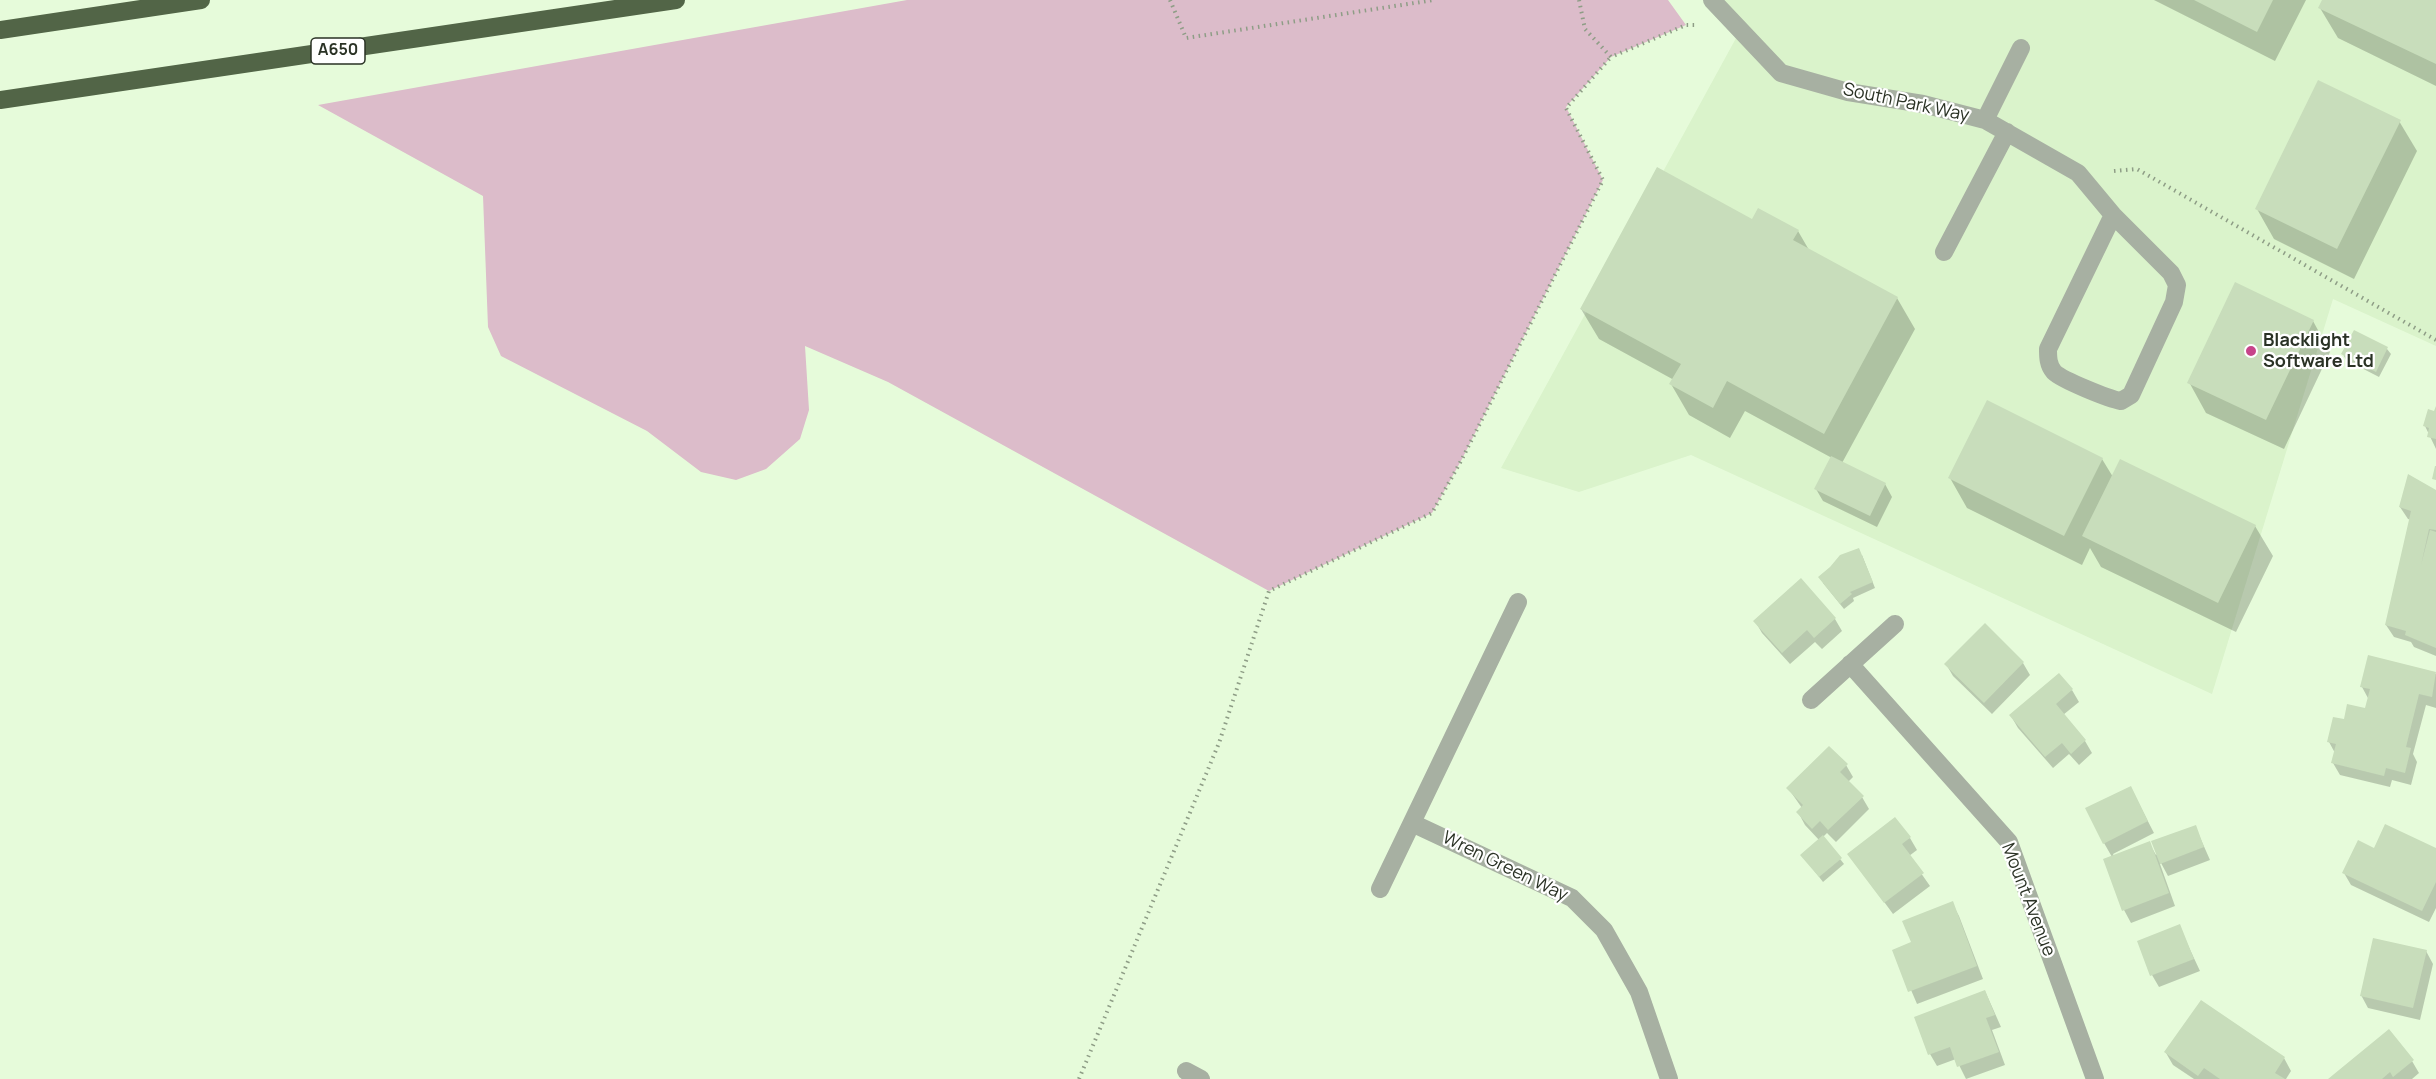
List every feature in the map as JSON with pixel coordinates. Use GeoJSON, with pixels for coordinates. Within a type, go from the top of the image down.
{"type":"FeatureCollection","features":[{"type":"Feature","properties":{"kind":"highway"},"geometry":{"type":"LineString","coordinates":[[0,30],[201,0]]}},
{"type":"Feature","properties":{"kind":"highway","name":"A650"},"geometry":{"type":"LineString","coordinates":[[0,100],[676,0]]}},
{"type":"Feature","properties":{"kind":"street","name":"South Park Way"},"geometry":{"type":"LineString","coordinates":[[1712,0],[1742,29],[1781,73],[1848,92],[1923,104],[1985,120],[2078,173]]}},
{"type":"Feature","properties":{"kind":"street","name":"South Park Way"},"geometry":{"type":"LineString","coordinates":[[1731,0],[1742,29]]}},
{"type":"Feature","properties":{"kind":"street"},"geometry":{"type":"LineString","coordinates":[[1985,120],[2021,48]]}},
{"type":"Feature","properties":{"kind":"street"},"geometry":{"type":"LineString","coordinates":[[1944,252],[2007,132]]}},
{"type":"Feature","properties":{"kind":"street"},"geometry":{"type":"LineString","coordinates":[[2078,173],[2113,215],[2171,273],[2177,285],[2174,302],[2131,395],[2121,401],[2110,400],[2055,372],[2048,361],[2048,349],[2113,215]]}},
{"type":"Feature","properties":{"kind":"street"},"geometry":{"type":"LineString","coordinates":[[1380,889],[1518,602]]}},
{"type":"Feature","properties":{"kind":"street"},"geometry":{"type":"LineString","coordinates":[[1811,700],[1895,624]]}},
{"type":"Feature","properties":{"kind":"street","name":"Mount Avenue"},"geometry":{"type":"LineString","coordinates":[[1850,664],[2008,842],[2095,1079]]}},
{"type":"Feature","properties":{"kind":"street","name":"Wren Green Way"},"geometry":{"type":"LineString","coordinates":[[1412,823],[1572,898],[1604,930],[1639,992],[1669,1079]]}},
{"type":"Feature","properties":{"kind":"path"},"geometry":{"type":"LineString","coordinates":[[1170,0],[1186,38],[1434,0]]}},
{"type":"Feature","properties":{"kind":"path"},"geometry":{"type":"LineString","coordinates":[[1579,0],[1585,29],[1611,57]]}},
{"type":"Feature","properties":{"kind":"path"},"geometry":{"type":"LineString","coordinates":[[1079,1079],[1219,742],[1269,591],[1432,513],[1462,459],[1604,180],[1566,108],[1611,57],[1686,25],[1742,29]]}},
{"type":"Feature","properties":{"kind":"path"},"geometry":{"type":"LineString","coordinates":[[2078,173],[2137,169],[2436,340]]}},
{"type":"Feature","properties":{"kind":"shaded area"},"geometry":{"type":"Polygon","coordinates":[[[907,0],[1668,0],[1686,25],[1611,57],[1566,107],[1603,180],[1462,459],[1432,513],[1269,591],[888,382],[805,346],[809,410],[800,439],[766,469],[736,480],[701,472],[647,431],[501,356],[488,327],[483,196],[318,105],[907,0]]]}},
{"type":"Feature","properties":{"kind":"shaded area"},"geometry":{"type":"Polygon","coordinates":[[[1712,0],[2436,0],[2436,346],[2333,299],[2212,694],[1691,455],[1579,492],[1501,468],[1741,29],[1712,0]]]}},
{"type":"Feature","properties":{"kind":"building"},"geometry":{"type":"Polygon","coordinates":[[[2194,0],[2273,0],[2257,32],[2194,0]]]}},
{"type":"Feature","properties":{"kind":"building"},"geometry":{"type":"Polygon","coordinates":[[[2322,0],[2436,0],[2436,64],[2318,8],[2322,0]]]}},
{"type":"Feature","properties":{"kind":"building"},"geometry":{"type":"Polygon","coordinates":[[[2318,80],[2401,120],[2337,249],[2255,209],[2318,80]]]}},
{"type":"Feature","properties":{"kind":"building"},"geometry":{"type":"Polygon","coordinates":[[[1657,167],[1752,219],[1758,208],[1799,230],[1793,240],[1898,297],[1824,434],[1727,381],[1713,408],[1669,384],[1681,364],[1580,309],[1657,167]]]}},
{"type":"Feature","properties":{"kind":"building","name":"Blacklight Software Ltd"},"geometry":{"type":"Polygon","coordinates":[[[2235,282],[2314,320],[2266,420],[2187,383],[2235,282]]]}},
{"type":"Feature","properties":{"kind":"building"},"geometry":{"type":"Polygon","coordinates":[[[2354,330],[2388,347],[2376,372],[2341,354],[2354,330]]]}},
{"type":"Feature","properties":{"kind":"building"},"geometry":{"type":"Polygon","coordinates":[[[1987,400],[2103,458],[2064,536],[1948,478],[1987,400]]]}},
{"type":"Feature","properties":{"kind":"building"},"geometry":{"type":"Polygon","coordinates":[[[2436,406],[2436,439],[2427,437],[2429,428],[2423,426],[2428,409],[2434,411],[2436,406]]]}},
{"type":"Feature","properties":{"kind":"building"},"geometry":{"type":"Polygon","coordinates":[[[1831,456],[1886,483],[1870,516],[1814,489],[1831,456]]]}},
{"type":"Feature","properties":{"kind":"building"},"geometry":{"type":"Polygon","coordinates":[[[2120,459],[2256,525],[2218,603],[2082,536],[2120,459]]]}},
{"type":"Feature","properties":{"kind":"building"},"geometry":{"type":"Polygon","coordinates":[[[2436,466],[2436,480],[2432,479],[2436,466]]]}},
{"type":"Feature","properties":{"kind":"building"},"geometry":{"type":"Polygon","coordinates":[[[2408,474],[2436,490],[2436,530],[2429,529],[2421,565],[2430,530],[2436,532],[2436,648],[2405,635],[2406,631],[2385,625],[2411,511],[2399,507],[2408,474]]]}},
{"type":"Feature","properties":{"kind":"building"},"geometry":{"type":"Polygon","coordinates":[[[1859,548],[1873,582],[1850,592],[1852,594],[1840,604],[1818,577],[1840,555],[1859,548]]]}},
{"type":"Feature","properties":{"kind":"building"},"geometry":{"type":"Polygon","coordinates":[[[1801,578],[1836,618],[1814,638],[1807,630],[1782,653],[1753,621],[1801,578]]]}},
{"type":"Feature","properties":{"kind":"building"},"geometry":{"type":"Polygon","coordinates":[[[1985,623],[2024,662],[1984,703],[1944,664],[1985,623]]]}},
{"type":"Feature","properties":{"kind":"building"},"geometry":{"type":"Polygon","coordinates":[[[2368,655],[2436,672],[2432,697],[2419,694],[2406,747],[2411,748],[2405,773],[2386,768],[2384,776],[2331,763],[2336,744],[2327,742],[2333,717],[2344,719],[2347,704],[2365,708],[2370,689],[2360,687],[2368,655]]]}},
{"type":"Feature","properties":{"kind":"building"},"geometry":{"type":"Polygon","coordinates":[[[2059,673],[2073,689],[2056,704],[2086,740],[2071,754],[2062,743],[2045,757],[2009,715],[2059,673]]]}},
{"type":"Feature","properties":{"kind":"building"},"geometry":{"type":"Polygon","coordinates":[[[1829,746],[1848,764],[1840,772],[1864,796],[1828,830],[1820,821],[1812,829],[1796,812],[1803,805],[1786,788],[1829,746]]]}},
{"type":"Feature","properties":{"kind":"building"},"geometry":{"type":"Polygon","coordinates":[[[2131,786],[2148,821],[2103,844],[2085,808],[2131,786]]]}},
{"type":"Feature","properties":{"kind":"building"},"geometry":{"type":"Polygon","coordinates":[[[1895,817],[1911,837],[1902,844],[1924,873],[1884,903],[1847,854],[1895,817]]]}},
{"type":"Feature","properties":{"kind":"building"},"geometry":{"type":"Polygon","coordinates":[[[2385,824],[2436,848],[2436,882],[2422,911],[2342,873],[2358,840],[2374,848],[2385,824]]]}},
{"type":"Feature","properties":{"kind":"building"},"geometry":{"type":"Polygon","coordinates":[[[2196,825],[2204,847],[2160,864],[2151,841],[2196,825]]]}},
{"type":"Feature","properties":{"kind":"building"},"geometry":{"type":"Polygon","coordinates":[[[1823,835],[1842,858],[1819,877],[1800,855],[1823,835]]]}},
{"type":"Feature","properties":{"kind":"building"},"geometry":{"type":"Polygon","coordinates":[[[2150,841],[2169,893],[2122,911],[2103,859],[2150,841]]]}},
{"type":"Feature","properties":{"kind":"building"},"geometry":{"type":"Polygon","coordinates":[[[1953,901],[1977,966],[1908,992],[1892,950],[1911,942],[1902,921],[1953,901]]]}},
{"type":"Feature","properties":{"kind":"building"},"geometry":{"type":"Polygon","coordinates":[[[2180,924],[2194,959],[2150,976],[2137,941],[2180,924]]]}},
{"type":"Feature","properties":{"kind":"building"},"geometry":{"type":"Polygon","coordinates":[[[2373,938],[2427,950],[2413,1008],[2360,996],[2373,938]]]}},
{"type":"Feature","properties":{"kind":"building"},"geometry":{"type":"Polygon","coordinates":[[[1985,990],[1995,1015],[1986,1018],[1999,1052],[1957,1067],[1950,1047],[1928,1055],[1914,1017],[1985,990]]]}},
{"type":"Feature","properties":{"kind":"building"},"geometry":{"type":"Polygon","coordinates":[[[2201,1000],[2285,1057],[2275,1073],[2285,1079],[2220,1079],[2204,1068],[2198,1076],[2164,1052],[2201,1000]]]}},
{"type":"Feature","properties":{"kind":"building"},"geometry":{"type":"Polygon","coordinates":[[[2389,1029],[2414,1060],[2393,1077],[2390,1072],[2382,1079],[2328,1079],[2389,1029]]]}},
{"type":"Feature","properties":{"kind":"place","name":"Blacklight Software Ltd"},"geometry":{"type":"Point","coordinates":[2251,351]}}]}
